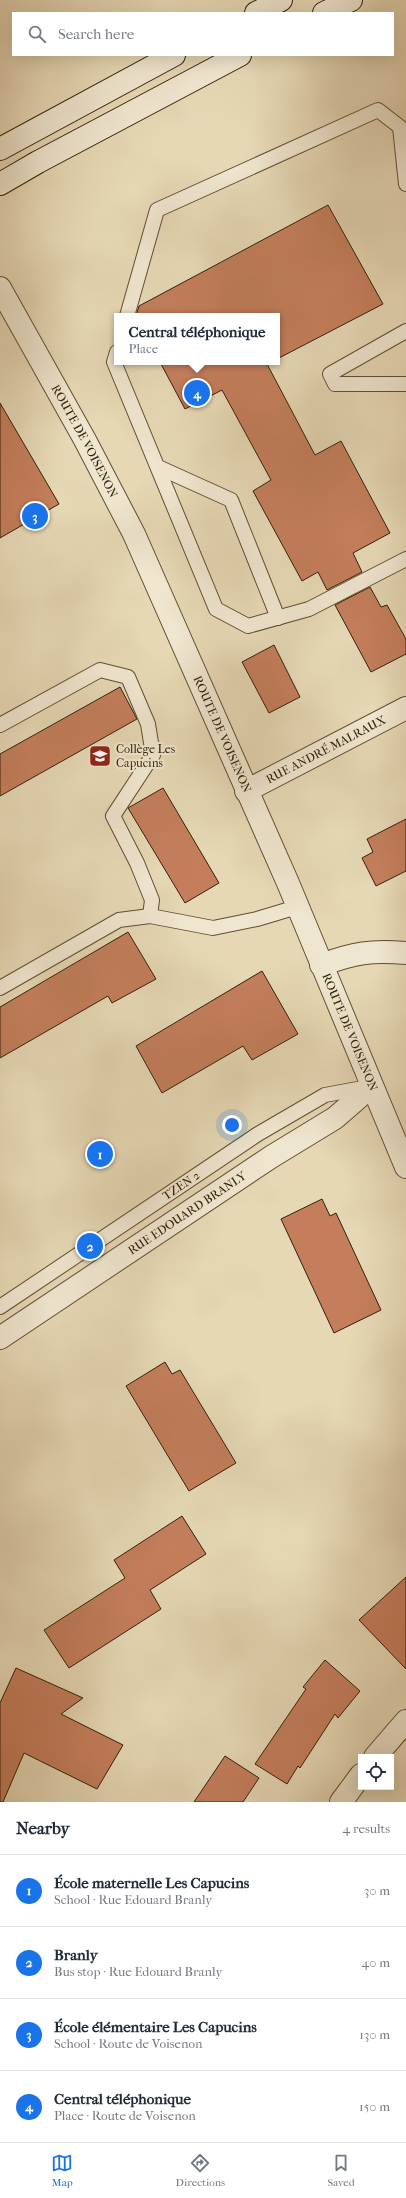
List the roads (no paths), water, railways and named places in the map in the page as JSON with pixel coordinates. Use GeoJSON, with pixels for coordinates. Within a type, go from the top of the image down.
{"type":"FeatureCollection","features":[{"type":"Feature","properties":{"kind":"street"},"geometry":{"type":"LineString","coordinates":[[258,12],[281,0]]}},
{"type":"Feature","properties":{"kind":"street"},"geometry":{"type":"LineString","coordinates":[[326,12],[351,0]]}},
{"type":"Feature","properties":{"kind":"street"},"geometry":{"type":"LineString","coordinates":[[0,149],[172,56]]}},
{"type":"Feature","properties":{"kind":"street"},"geometry":{"type":"LineString","coordinates":[[0,184],[38,162],[238,56]]}},
{"type":"Feature","properties":{"kind":"street","name":"ROUTE DE VOISENON"},"geometry":{"type":"LineString","coordinates":[[0,288],[118,499],[298,907],[406,1167]]}},
{"type":"Feature","properties":{"kind":"street","name":"RUE ANDRÉ MALRAUX"},"geometry":{"type":"LineString","coordinates":[[246,791],[406,708]]}},
{"type":"Feature","properties":{"kind":"street"},"geometry":{"type":"LineString","coordinates":[[322,965],[351,954],[379,950],[406,953]]}},
{"type":"Feature","properties":{"kind":"street","name":"RUE EDOUARD BRANLY"},"geometry":{"type":"LineString","coordinates":[[0,1338],[271,1157],[335,1118],[372,1086]]}},
{"type":"Feature","properties":{"kind":"street"},"geometry":{"type":"LineString","coordinates":[[378,1754],[406,1721]]}},
{"type":"Feature","properties":{"kind":"street"},"geometry":{"type":"LineString","coordinates":[[341,1802],[358,1779]]}},
{"type":"Feature","properties":{"kind":"lane"},"geometry":{"type":"LineString","coordinates":[[128,313],[157,210],[378,110],[400,127],[406,184]]}},
{"type":"Feature","properties":{"kind":"lane"},"geometry":{"type":"LineString","coordinates":[[406,331],[330,374],[335,384],[406,384]]}},
{"type":"Feature","properties":{"kind":"lane"},"geometry":{"type":"LineString","coordinates":[[115,365],[216,609],[248,626],[309,609],[406,559]]}},
{"type":"Feature","properties":{"kind":"lane"},"geometry":{"type":"LineString","coordinates":[[158,467],[231,500],[278,618]]}},
{"type":"Feature","properties":{"kind":"lane"},"geometry":{"type":"LineString","coordinates":[[0,725],[100,670],[128,677],[148,724],[153,755],[113,816],[137,863],[152,900],[150,916]]}},
{"type":"Feature","properties":{"kind":"lane"},"geometry":{"type":"LineString","coordinates":[[0,988],[119,920],[150,916],[213,928],[257,919],[298,907]]}},
{"type":"Feature","properties":{"kind":"lane","name":"TZEN 2"},"geometry":{"type":"LineString","coordinates":[[0,1307],[258,1134],[325,1095],[372,1086]]}},
{"type":"Feature","properties":{"kind":"place","name":"Central téléphonique"},"geometry":{"type":"Point","coordinates":[197,393]}},
{"type":"Feature","properties":{"kind":"place","name":"École élémentaire Les Capucins"},"geometry":{"type":"Point","coordinates":[35,516]}},
{"type":"Feature","properties":{"kind":"place","name":"Collège Les Capucins"},"geometry":{"type":"Point","coordinates":[100,756]}},
{"type":"Feature","properties":{"kind":"place","name":"École maternelle Les Capucins"},"geometry":{"type":"Point","coordinates":[100,1154]}},
{"type":"Feature","properties":{"kind":"place","name":"Branly"},"geometry":{"type":"Point","coordinates":[90,1246]}}]}
